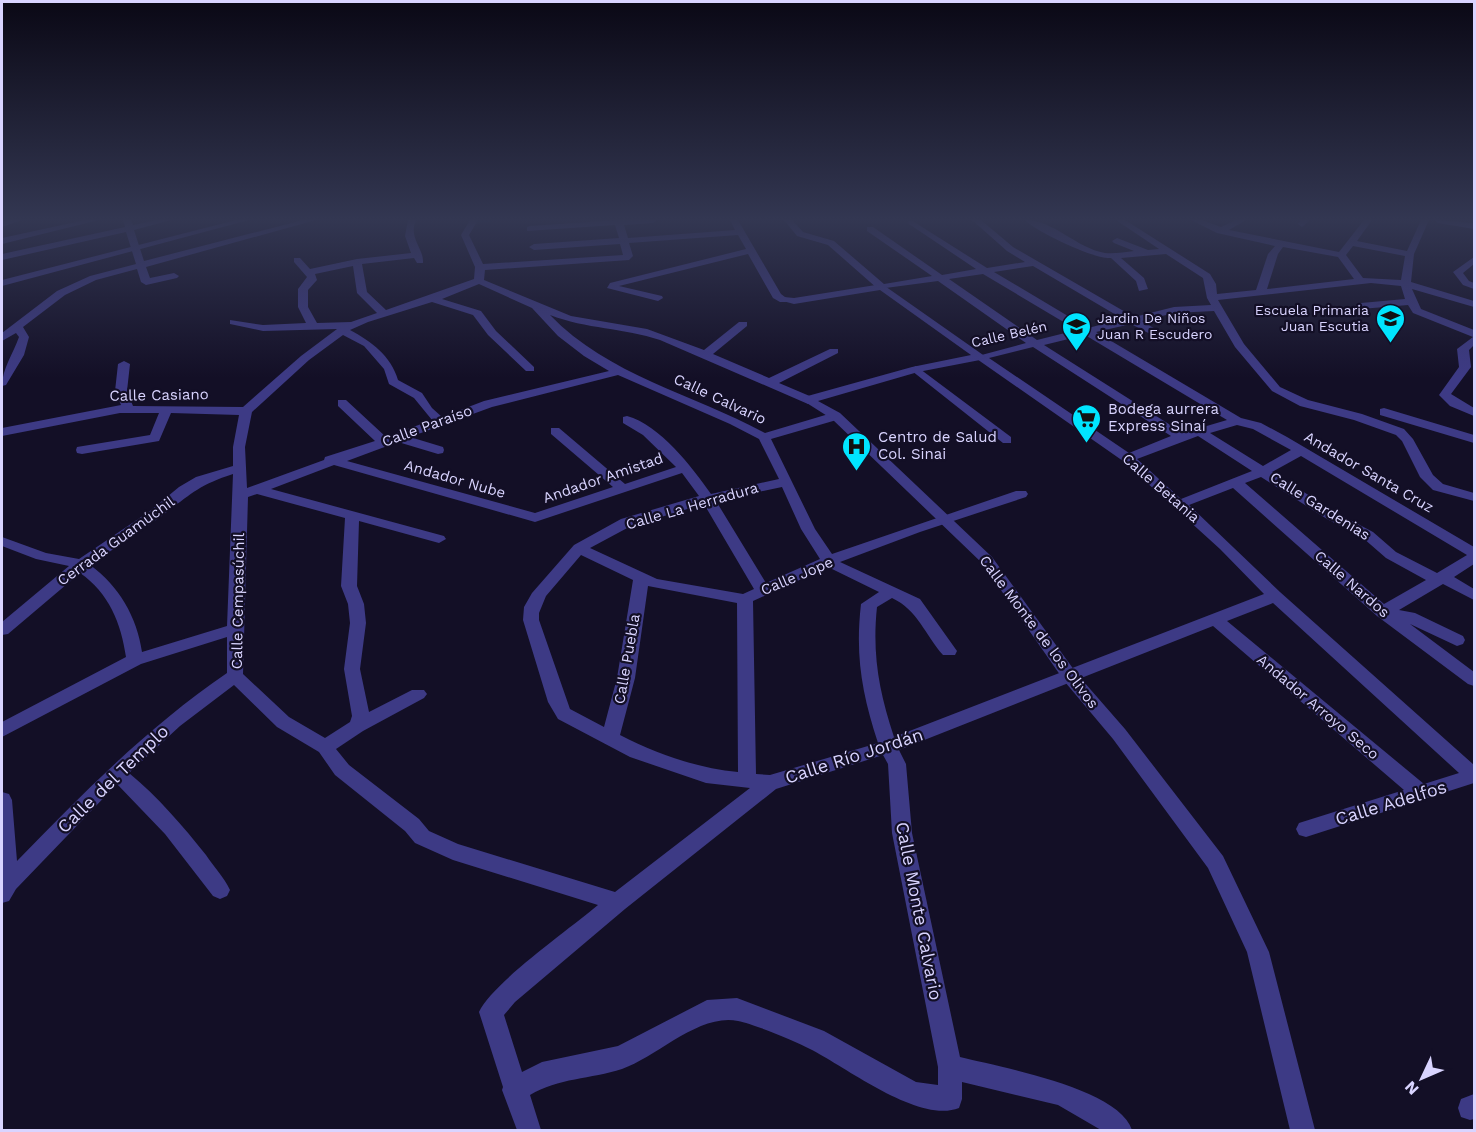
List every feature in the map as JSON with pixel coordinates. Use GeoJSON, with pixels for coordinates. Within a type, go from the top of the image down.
{"type":"FeatureCollection","features":[{"type":"Feature","properties":{"kind":"street"},"geometry":{"type":"LineString","coordinates":[[2,282],[37,273]]}},
{"type":"Feature","properties":{"kind":"street"},"geometry":{"type":"LineString","coordinates":[[2,338],[74,286],[118,273]]}},
{"type":"Feature","properties":{"kind":"street"},"geometry":{"type":"LineString","coordinates":[[143,273],[146,282],[174,276]]}},
{"type":"Feature","properties":{"kind":"street"},"geometry":{"type":"LineString","coordinates":[[307,273],[312,280],[303,289],[303,306],[313,326]]}},
{"type":"Feature","properties":{"kind":"street"},"geometry":{"type":"LineString","coordinates":[[359,273],[362,293],[384,314]]}},
{"type":"Feature","properties":{"kind":"street"},"geometry":{"type":"LineString","coordinates":[[246,411],[305,358],[347,327],[432,299],[479,274],[490,273]]}},
{"type":"Feature","properties":{"kind":"street"},"geometry":{"type":"LineString","coordinates":[[658,298],[612,288],[613,285],[661,273]]}},
{"type":"Feature","properties":{"kind":"street"},"geometry":{"type":"LineString","coordinates":[[764,273],[777,296],[784,300],[794,301],[973,273]]}},
{"type":"Feature","properties":{"kind":"street","name":"Calle Betania"},"geometry":{"type":"LineString","coordinates":[[866,273],[980,357],[1128,458],[1226,546],[1275,596],[1474,776]]}},
{"type":"Feature","properties":{"kind":"street"},"geometry":{"type":"LineString","coordinates":[[931,273],[1034,343],[1181,437]]}},
{"type":"Feature","properties":{"kind":"street","name":"Andador Santa Cruz"},"geometry":{"type":"LineString","coordinates":[[988,273],[1087,333],[1242,421],[1300,451],[1474,553]]}},
{"type":"Feature","properties":{"kind":"street"},"geometry":{"type":"LineString","coordinates":[[1050,273],[1158,335]]}},
{"type":"Feature","properties":{"kind":"street"},"geometry":{"type":"LineString","coordinates":[[1133,273],[1141,280],[1143,289]]}},
{"type":"Feature","properties":{"kind":"street"},"geometry":{"type":"LineString","coordinates":[[1202,273],[1207,276],[1215,303],[1239,345],[1276,389],[1304,403],[1358,417],[1400,432],[1407,439],[1427,477],[1438,487],[1474,497]]}},
{"type":"Feature","properties":{"kind":"street"},"geometry":{"type":"LineString","coordinates":[[1260,294],[1267,273]]}},
{"type":"Feature","properties":{"kind":"street"},"geometry":{"type":"LineString","coordinates":[[1355,273],[1360,280]]}},
{"type":"Feature","properties":{"kind":"street"},"geometry":{"type":"LineString","coordinates":[[1405,273],[1403,283],[1417,311],[1474,334]]}},
{"type":"Feature","properties":{"kind":"street"},"geometry":{"type":"LineString","coordinates":[[1459,273],[1472,284]]}},
{"type":"Feature","properties":{"kind":"street","name":"Calle Monte de los Olivos"},"geometry":{"type":"LineString","coordinates":[[479,274],[527,300],[537,308],[600,327],[641,330],[808,400],[836,416],[987,560],[1071,678],[1119,734],[1216,862],[1258,952],[1303,1131]]}},
{"type":"Feature","properties":{"kind":"street","name":"Calle Belén"},"geometry":{"type":"LineString","coordinates":[[808,400],[916,369],[1087,333],[1174,310],[1260,294],[1360,280],[1403,283],[1474,304]]}},
{"type":"Feature","properties":{"kind":"street"},"geometry":{"type":"LineString","coordinates":[[432,299],[477,313],[492,333],[531,369]]}},
{"type":"Feature","properties":{"kind":"street"},"geometry":{"type":"LineString","coordinates":[[1361,306],[1412,302]]}},
{"type":"Feature","properties":{"kind":"street","name":"Calle Calvario"},"geometry":{"type":"LineString","coordinates":[[537,308],[580,351],[618,372],[764,437],[775,454],[784,482],[803,525],[829,561],[917,605],[936,639],[949,651]]}},
{"type":"Feature","properties":{"kind":"street"},"geometry":{"type":"LineString","coordinates":[[234,322],[263,328],[347,327],[368,344],[388,369],[393,382],[418,396],[428,411],[441,422]]}},
{"type":"Feature","properties":{"kind":"street"},"geometry":{"type":"LineString","coordinates":[[704,356],[743,324]]}},
{"type":"Feature","properties":{"kind":"street"},"geometry":{"type":"LineString","coordinates":[[2,383],[18,355],[24,337],[18,328]]}},
{"type":"Feature","properties":{"kind":"street"},"geometry":{"type":"LineString","coordinates":[[1474,340],[1463,349],[1465,368],[1445,395],[1454,403],[1474,412]]}},
{"type":"Feature","properties":{"kind":"street"},"geometry":{"type":"LineString","coordinates":[[770,383],[834,351]]}},
{"type":"Feature","properties":{"kind":"street"},"geometry":{"type":"LineString","coordinates":[[124,364],[121,391],[128,409]]}},
{"type":"Feature","properties":{"kind":"street"},"geometry":{"type":"LineString","coordinates":[[916,369],[1007,440]]}},
{"type":"Feature","properties":{"kind":"street","name":"Calle Paraíso"},"geometry":{"type":"LineString","coordinates":[[241,495],[330,460],[399,438],[488,404],[618,372]]}},
{"type":"Feature","properties":{"kind":"street"},"geometry":{"type":"LineString","coordinates":[[342,403],[383,442]]}},
{"type":"Feature","properties":{"kind":"street","name":"Calle Casiano"},"geometry":{"type":"LineString","coordinates":[[2,432],[128,409],[246,411]]}},
{"type":"Feature","properties":{"kind":"street"},"geometry":{"type":"LineString","coordinates":[[82,450],[155,438],[166,409]]}},
{"type":"Feature","properties":{"kind":"street","name":"Calle Cempasúchil"},"geometry":{"type":"LineString","coordinates":[[246,411],[241,429],[235,676],[283,722],[325,747],[342,770],[412,825],[422,837],[453,851],[618,902]]}},
{"type":"Feature","properties":{"kind":"street"},"geometry":{"type":"LineString","coordinates":[[1384,412],[1474,439]]}},
{"type":"Feature","properties":{"kind":"street"},"geometry":{"type":"LineString","coordinates":[[764,437],[836,416]]}},
{"type":"Feature","properties":{"kind":"street"},"geometry":{"type":"LineString","coordinates":[[627,420],[654,435],[708,501],[726,524],[762,590]]}},
{"type":"Feature","properties":{"kind":"street"},"geometry":{"type":"LineString","coordinates":[[1128,458],[1181,437],[1242,421]]}},
{"type":"Feature","properties":{"kind":"street"},"geometry":{"type":"LineString","coordinates":[[555,431],[621,487]]}},
{"type":"Feature","properties":{"kind":"street","name":"Calle Gardenias"},"geometry":{"type":"LineString","coordinates":[[1202,433],[1332,516],[1368,536],[1391,555],[1474,595]]}},
{"type":"Feature","properties":{"kind":"street"},"geometry":{"type":"LineString","coordinates":[[399,438],[438,450]]}},
{"type":"Feature","properties":{"kind":"street"},"geometry":{"type":"LineString","coordinates":[[1180,504],[1264,471],[1300,451]]}},
{"type":"Feature","properties":{"kind":"street","name":"Andador Nube"},"geometry":{"type":"LineString","coordinates":[[330,460],[536,518]]}},
{"type":"Feature","properties":{"kind":"street","name":"Cerrada Guamúchil"},"geometry":{"type":"LineString","coordinates":[[2,630],[80,565],[155,514],[184,490],[201,480],[240,468]]}},
{"type":"Feature","properties":{"kind":"street","name":"Andador Amistad"},"geometry":{"type":"LineString","coordinates":[[536,518],[621,487],[682,469]]}},
{"type":"Feature","properties":{"kind":"street","name":"Calle La Herradura"},"geometry":{"type":"LineString","coordinates":[[610,739],[564,714],[557,702],[531,620],[530,610],[534,599],[579,548],[610,530],[659,512],[784,482]]}},
{"type":"Feature","properties":{"kind":"street","name":"Calle Nardos"},"geometry":{"type":"LineString","coordinates":[[1235,482],[1383,612],[1474,680]]}},
{"type":"Feature","properties":{"kind":"street"},"geometry":{"type":"LineString","coordinates":[[256,489],[439,540]]}},
{"type":"Feature","properties":{"kind":"street","name":"Calle Jope"},"geometry":{"type":"LineString","coordinates":[[747,780],[744,599],[829,561],[943,519],[1020,494]]}},
{"type":"Feature","properties":{"kind":"street"},"geometry":{"type":"LineString","coordinates":[[352,515],[349,586],[356,604],[358,623],[352,669],[361,716],[357,726]]}},
{"type":"Feature","properties":{"kind":"street"},"geometry":{"type":"LineString","coordinates":[[2,541],[42,556],[80,565],[102,584],[120,605],[133,644],[135,660]]}},
{"type":"Feature","properties":{"kind":"street"},"geometry":{"type":"LineString","coordinates":[[579,548],[640,579],[744,599]]}},
{"type":"Feature","properties":{"kind":"street"},"geometry":{"type":"LineString","coordinates":[[1383,612],[1474,558]]}},
{"type":"Feature","properties":{"kind":"street","name":"Calle Puebla"},"geometry":{"type":"LineString","coordinates":[[610,739],[626,678],[640,579]]}},
{"type":"Feature","properties":{"kind":"street","name":"Calle Monte Calvario"},"geometry":{"type":"LineString","coordinates":[[514,1090],[542,1074],[621,1057],[707,1011],[737,1009],[816,1039],[913,1094],[950,1099],[950,1067],[902,833],[897,765],[888,747],[874,703],[866,639],[869,604],[891,592]]}},
{"type":"Feature","properties":{"kind":"street","name":"Calle Río Jordán"},"geometry":{"type":"LineString","coordinates":[[514,1090],[491,1012],[507,994],[618,902],[770,783],[888,747],[1071,678],[1175,633],[1275,596]]}},
{"type":"Feature","properties":{"kind":"street"},"geometry":{"type":"LineString","coordinates":[[1383,612],[1409,617],[1457,639]]}},
{"type":"Feature","properties":{"kind":"street","name":"Andador Arroyo Seco"},"geometry":{"type":"LineString","coordinates":[[1215,619],[1422,794]]}},
{"type":"Feature","properties":{"kind":"street"},"geometry":{"type":"LineString","coordinates":[[2,730],[135,660],[235,629]]}},
{"type":"Feature","properties":{"kind":"street","name":"Calle del Templo"},"geometry":{"type":"LineString","coordinates":[[5,888],[116,773],[169,724],[235,676]]}},
{"type":"Feature","properties":{"kind":"street"},"geometry":{"type":"LineString","coordinates":[[325,747],[357,726],[418,694]]}},
{"type":"Feature","properties":{"kind":"street"},"geometry":{"type":"LineString","coordinates":[[610,739],[637,752],[706,776],[770,783]]}},
{"type":"Feature","properties":{"kind":"street"},"geometry":{"type":"LineString","coordinates":[[116,773],[146,797],[169,822],[220,890]]}},
{"type":"Feature","properties":{"kind":"street","name":"Calle Adelfos"},"geometry":{"type":"LineString","coordinates":[[1306,829],[1474,776]]}},
{"type":"Feature","properties":{"kind":"street"},"geometry":{"type":"LineString","coordinates":[[2,801],[5,888]]}},
{"type":"Feature","properties":{"kind":"street"},"geometry":{"type":"LineString","coordinates":[[950,1067],[1061,1094],[1100,1114],[1120,1131]]}},
{"type":"Feature","properties":{"kind":"street"},"geometry":{"type":"LineString","coordinates":[[514,1090],[529,1131]]}},
{"type":"Feature","properties":{"kind":"place","name":"Escuela Primaria Juan Escutia"},"geometry":{"type":"Point","coordinates":[1390,344]}},
{"type":"Feature","properties":{"kind":"place","name":"Jardin De Niños Juan R Escudero"},"geometry":{"type":"Point","coordinates":[1076,352]}},
{"type":"Feature","properties":{"kind":"place","name":"Bodega aurrera Express Sinaí"},"geometry":{"type":"Point","coordinates":[1087,444]}},
{"type":"Feature","properties":{"kind":"place","name":"Centro de Salud Col. Sinai"},"geometry":{"type":"Point","coordinates":[857,472]}}]}
